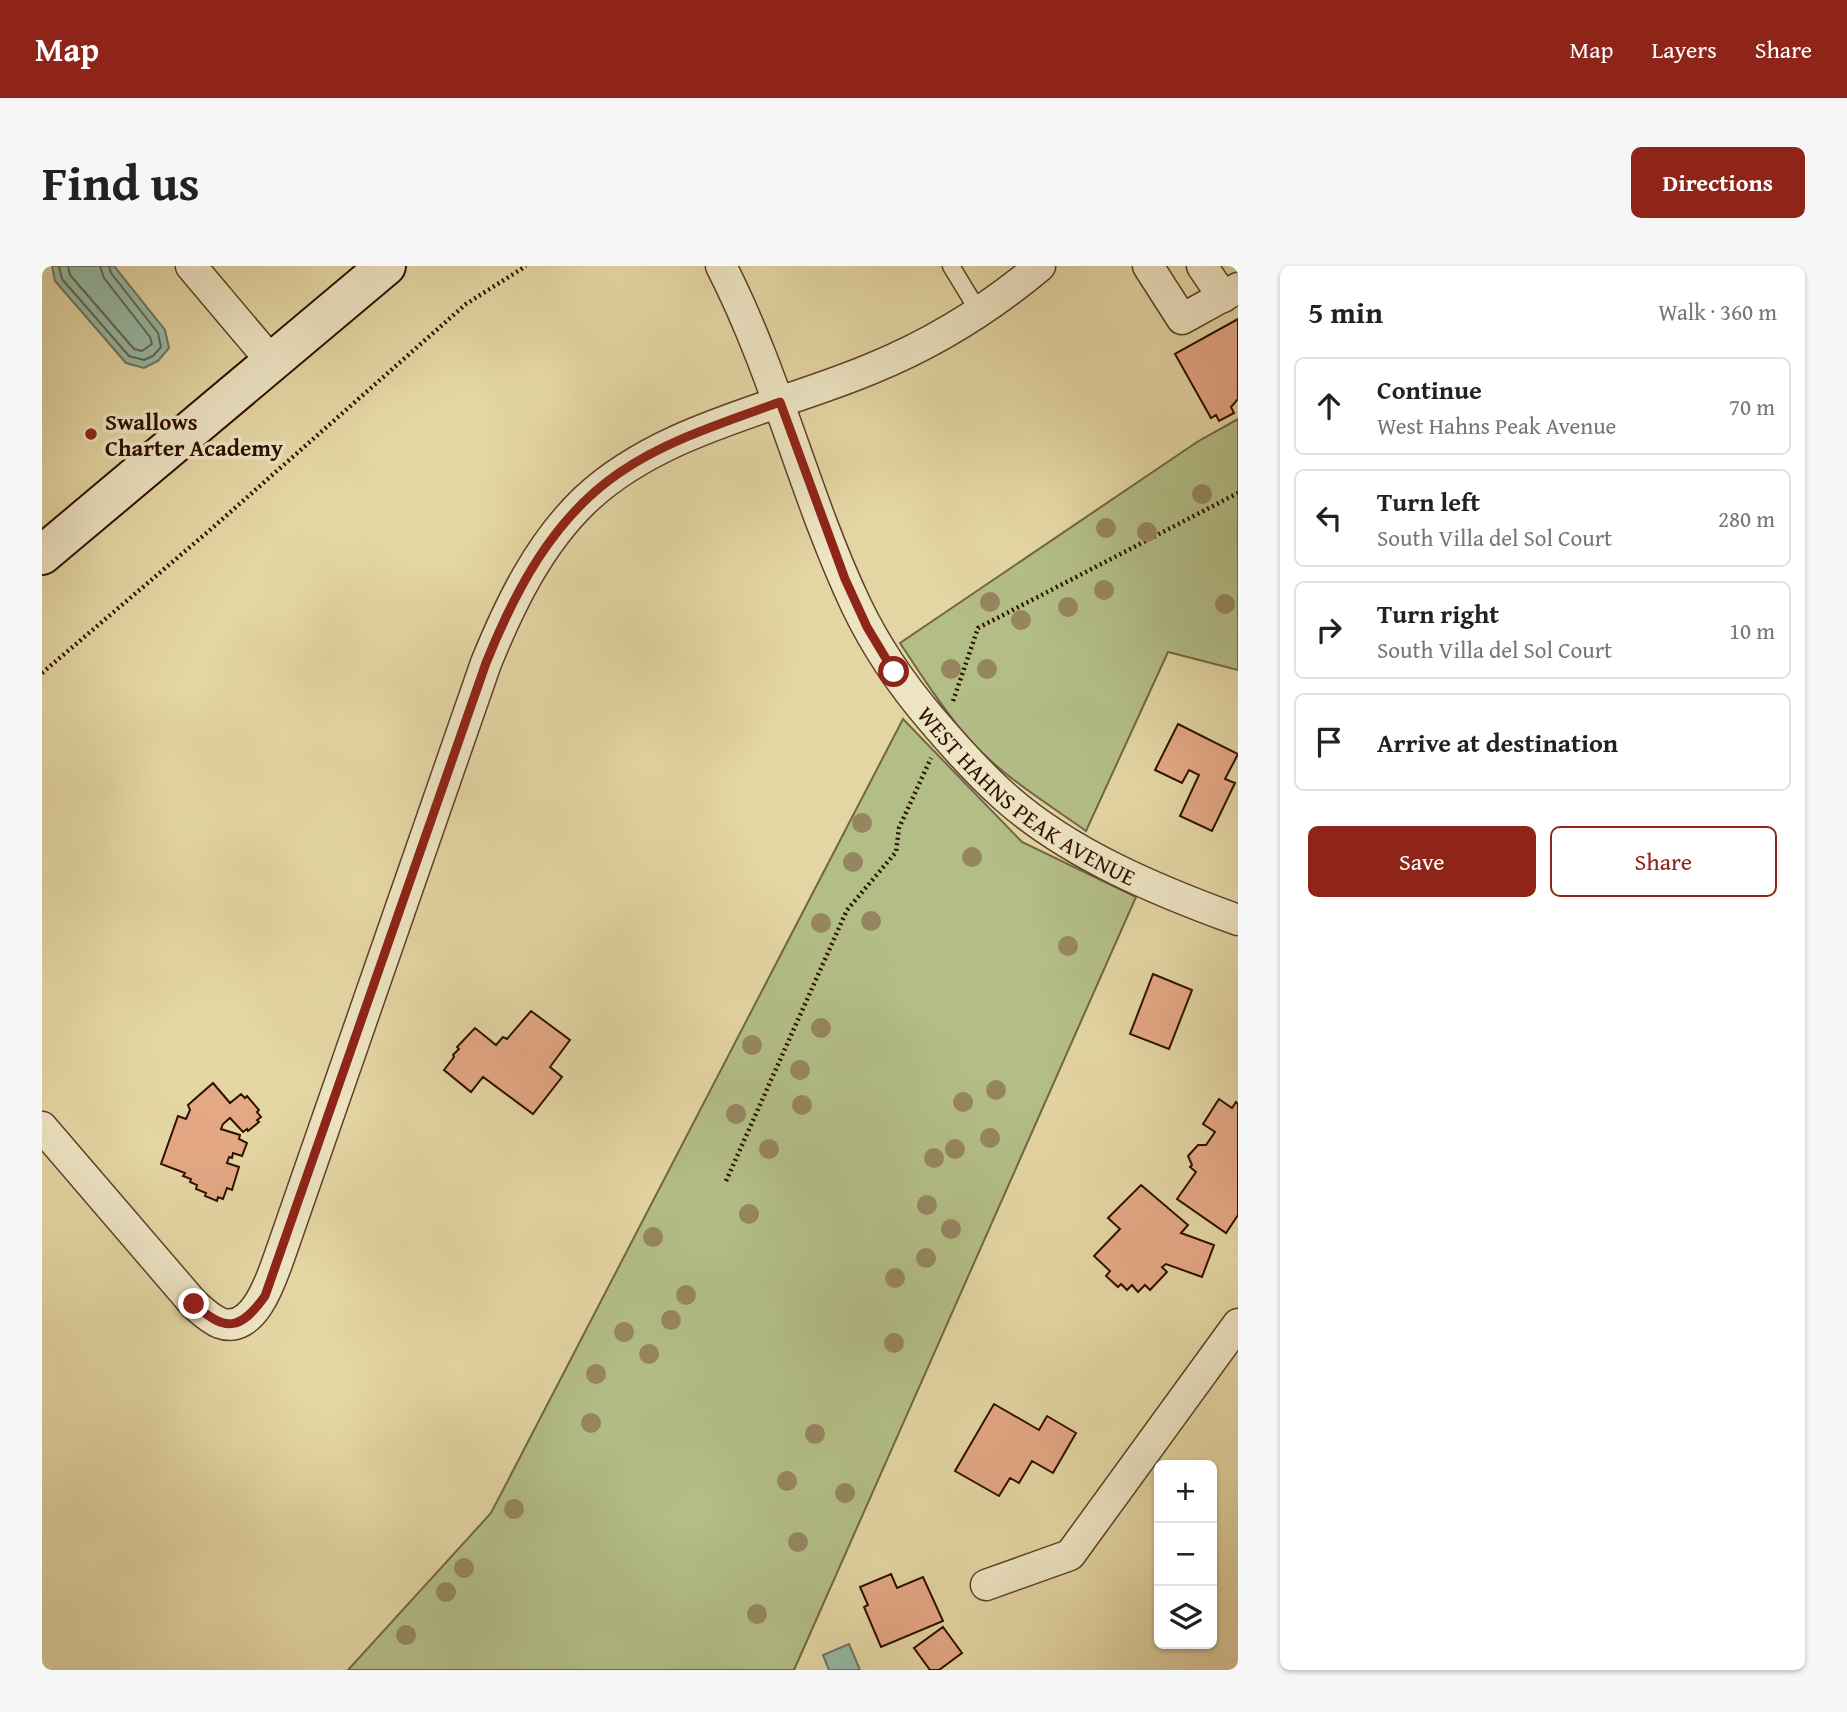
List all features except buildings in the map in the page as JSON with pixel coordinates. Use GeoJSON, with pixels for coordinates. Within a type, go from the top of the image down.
{"type":"FeatureCollection","features":[{"type":"Feature","properties":{"kind":"main road"},"geometry":{"type":"LineString","coordinates":[[42,555],[386,266]]}},
{"type":"Feature","properties":{"kind":"street"},"geometry":{"type":"LineString","coordinates":[[191,266],[272,362]]}},
{"type":"Feature","properties":{"kind":"street","name":"WEST HAHNS PEAK AVENUE"},"geometry":{"type":"LineString","coordinates":[[721,266],[745,314],[861,616],[894,672],[969,763],[1006,798],[1082,850],[1135,878],[1238,920]]}},
{"type":"Feature","properties":{"kind":"street"},"geometry":{"type":"LineString","coordinates":[[42,1127],[176,1284],[208,1317],[223,1325],[235,1324],[256,1308],[265,1296],[281,1252],[486,663],[516,595],[561,527],[585,500],[618,473],[650,454],[699,432],[897,358],[979,312],[1040,266]]}},
{"type":"Feature","properties":{"kind":"street"},"geometry":{"type":"LineString","coordinates":[[1148,266],[1182,319],[1230,293],[1202,266]]}},
{"type":"Feature","properties":{"kind":"street"},"geometry":{"type":"LineString","coordinates":[[986,1585],[1070,1555],[1238,1324]]}},
{"type":"Feature","properties":{"kind":"lane"},"geometry":{"type":"LineString","coordinates":[[951,266],[979,312]]}},
{"type":"Feature","properties":{"kind":"path"},"geometry":{"type":"LineString","coordinates":[[42,673],[211,530],[466,304],[526,266]]}},
{"type":"Feature","properties":{"kind":"path"},"geometry":{"type":"LineString","coordinates":[[726,1181],[847,911],[897,852],[899,828],[942,732],[978,628],[1238,493]]}},
{"type":"Feature","properties":{"kind":"green space"},"geometry":{"type":"Polygon","coordinates":[[[1238,419],[1238,670],[1168,652],[1086,831],[1023,787],[979,750],[949,714],[900,643],[1197,442],[1238,419]]]}},
{"type":"Feature","properties":{"kind":"green space"},"geometry":{"type":"Polygon","coordinates":[[[903,719],[1022,842],[1136,897],[794,1670],[348,1670],[491,1513],[903,719]]]}},
{"type":"Feature","properties":{"kind":"water"},"geometry":{"type":"Polygon","coordinates":[[[52,266],[114,266],[165,330],[169,348],[158,361],[144,368],[126,363],[55,281],[52,266]]]}},
{"type":"Feature","properties":{"kind":"water"},"geometry":{"type":"Polygon","coordinates":[[[849,1644],[860,1670],[829,1670],[823,1655],[849,1644]]]}},
{"type":"Feature","properties":{"kind":"place","name":"Swallows Charter Academy"},"geometry":{"type":"Point","coordinates":[91,434]}},
{"type":"Feature","properties":{"kind":"route"},"geometry":{"type":"LineString","coordinates":[[194,1304],[208,1317],[223,1325],[235,1324],[256,1308],[265,1296],[486,663],[516,595],[561,527],[585,500],[618,473],[650,454],[699,432],[780,402],[845,579],[867,627],[894,672]]}}]}
